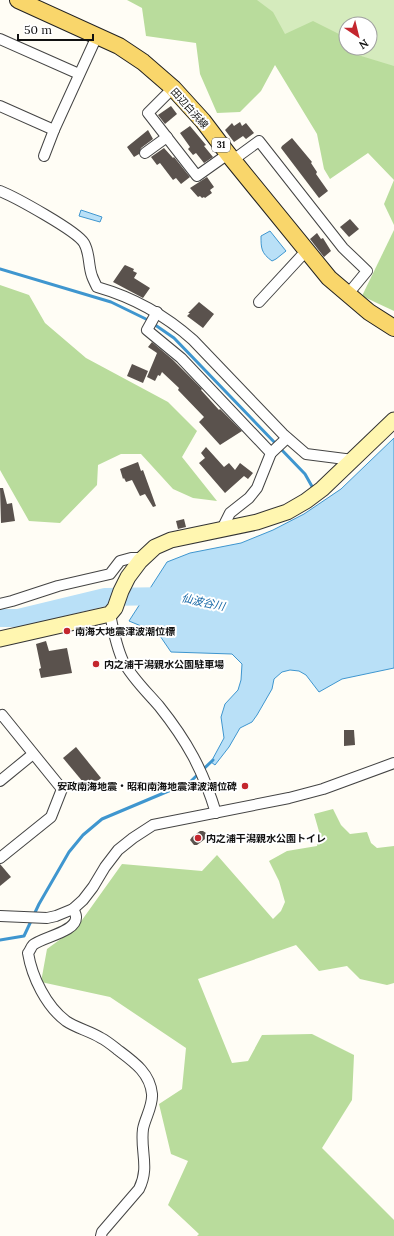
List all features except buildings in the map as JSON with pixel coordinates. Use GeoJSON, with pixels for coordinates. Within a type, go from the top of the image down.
{"type":"FeatureCollection","features":[{"type":"Feature","properties":{"kind":"main road","name":"田辺白浜線"},"geometry":{"type":"LineString","coordinates":[[18,0],[119,46],[143,62],[173,88],[203,121],[306,251],[330,278],[368,312],[394,328]]}},
{"type":"Feature","properties":{"kind":"street"},"geometry":{"type":"LineString","coordinates":[[44,156],[54,130],[97,36]]}},
{"type":"Feature","properties":{"kind":"street"},"geometry":{"type":"LineString","coordinates":[[0,39],[79,74]]}},
{"type":"Feature","properties":{"kind":"street"},"geometry":{"type":"LineString","coordinates":[[173,88],[148,113],[197,176],[259,140],[343,248],[367,271],[348,294]]}},
{"type":"Feature","properties":{"kind":"street"},"geometry":{"type":"LineString","coordinates":[[0,106],[54,130]]}},
{"type":"Feature","properties":{"kind":"street"},"geometry":{"type":"LineString","coordinates":[[145,153],[166,137]]}},
{"type":"Feature","properties":{"kind":"street"},"geometry":{"type":"LineString","coordinates":[[0,191],[52,220],[83,241],[87,250],[92,276],[97,287],[114,292],[154,318],[193,340],[285,440],[306,454],[353,460]]}},
{"type":"Feature","properties":{"kind":"street"},"geometry":{"type":"LineString","coordinates":[[259,302],[306,251]]}},
{"type":"Feature","properties":{"kind":"street"},"geometry":{"type":"LineString","coordinates":[[154,318],[147,330],[181,358],[272,452]]}},
{"type":"Feature","properties":{"kind":"street"},"geometry":{"type":"LineString","coordinates":[[216,813],[204,776],[194,758],[178,732],[136,680],[123,660],[118,647],[112,611],[121,591],[128,577],[155,547],[171,540],[256,522],[287,512],[306,501],[331,481],[394,420]]}},
{"type":"Feature","properties":{"kind":"street"},"geometry":{"type":"LineString","coordinates":[[222,529],[230,513],[249,498],[257,488],[272,452],[285,440]]}},
{"type":"Feature","properties":{"kind":"street"},"geometry":{"type":"LineString","coordinates":[[0,604],[58,586],[110,574],[120,561],[130,558],[142,560]]}},
{"type":"Feature","properties":{"kind":"street"},"geometry":{"type":"LineString","coordinates":[[0,639],[112,611]]}},
{"type":"Feature","properties":{"kind":"street"},"geometry":{"type":"LineString","coordinates":[[0,716],[2,715],[62,789],[51,818],[0,858]]}},
{"type":"Feature","properties":{"kind":"street"},"geometry":{"type":"LineString","coordinates":[[0,780],[33,754]]}},
{"type":"Feature","properties":{"kind":"street"},"geometry":{"type":"LineString","coordinates":[[0,916],[47,918],[56,916],[73,908],[83,900],[118,850],[153,825],[249,807],[323,789],[394,763]]}},
{"type":"Feature","properties":{"kind":"street"},"geometry":{"type":"LineString","coordinates":[[73,908],[76,920],[71,926],[61,933],[33,945],[28,953],[31,967],[52,1008],[66,1021],[102,1038],[138,1065],[145,1074],[150,1085],[152,1096],[143,1130],[145,1172],[143,1181],[139,1189],[102,1232],[101,1236]]}},
{"type":"Feature","properties":{"kind":"green space"},"geometry":{"type":"Polygon","coordinates":[[[127,0],[257,0],[273,12],[285,34],[313,21],[338,34],[338,56],[361,56],[394,66],[394,180],[368,153],[330,179],[324,169],[317,134],[275,65],[261,91],[240,112],[217,113],[200,74],[196,43],[146,36],[142,8],[127,0]]]}},
{"type":"Feature","properties":{"kind":"green space"},"geometry":{"type":"Polygon","coordinates":[[[187,0],[394,0],[394,121],[187,0]]]}},
{"type":"Feature","properties":{"kind":"green space"},"geometry":{"type":"Polygon","coordinates":[[[394,180],[394,225],[384,204],[394,180]]]}},
{"type":"Feature","properties":{"kind":"green space"},"geometry":{"type":"Polygon","coordinates":[[[394,230],[394,311],[362,296],[394,230]]]}},
{"type":"Feature","properties":{"kind":"green space"},"geometry":{"type":"Polygon","coordinates":[[[0,285],[29,295],[45,323],[86,358],[168,402],[197,431],[182,457],[217,501],[193,498],[173,489],[141,454],[121,454],[98,465],[97,485],[60,523],[29,521],[0,470],[0,285]]]}},
{"type":"Feature","properties":{"kind":"green space"},"geometry":{"type":"Polygon","coordinates":[[[333,809],[341,825],[350,834],[367,832],[371,843],[377,848],[394,846],[394,983],[387,985],[360,979],[347,966],[319,971],[296,945],[198,979],[232,1063],[248,1061],[262,1035],[312,1034],[354,1055],[352,1100],[322,1148],[394,1220],[394,1236],[197,1236],[199,1234],[168,1205],[188,1161],[171,1154],[159,1104],[182,1089],[186,1048],[110,997],[41,982],[47,949],[77,927],[122,864],[202,871],[217,855],[273,919],[281,911],[285,902],[279,881],[269,861],[287,851],[317,846],[320,835],[314,814],[333,809]]]}},
{"type":"Feature","properties":{"kind":"water"},"geometry":{"type":"Polygon","coordinates":[[[81,210],[102,217],[100,222],[79,216],[81,210]]]}},
{"type":"Feature","properties":{"kind":"water"},"geometry":{"type":"Polygon","coordinates":[[[270,231],[286,251],[272,261],[262,250],[261,244],[261,236],[270,231]]]}},
{"type":"Feature","properties":{"kind":"water"},"geometry":{"type":"Polygon","coordinates":[[[394,438],[394,668],[342,679],[319,692],[306,675],[299,671],[290,670],[282,672],[274,679],[272,689],[252,722],[240,728],[229,747],[215,765],[211,762],[224,738],[221,717],[225,704],[238,690],[241,680],[242,664],[232,654],[171,652],[158,633],[129,621],[167,562],[190,553],[241,543],[273,530],[304,514],[341,489],[394,438]]]}},
{"type":"Feature","properties":{"kind":"waterway"},"geometry":{"type":"LineString","coordinates":[[0,269],[111,302],[148,320],[174,338],[305,474],[314,490]]}},
{"type":"Feature","properties":{"kind":"waterway","name":"仙波谷川"},"geometry":{"type":"LineString","coordinates":[[0,618],[18,618],[105,597],[169,596]]}},
{"type":"Feature","properties":{"kind":"waterway"},"geometry":{"type":"LineString","coordinates":[[0,940],[24,936],[39,904],[69,852],[83,835],[102,819],[190,782],[213,760]]}},
{"type":"Feature","properties":{"kind":"place","name":"南海大地震津波潮位標"},"geometry":{"type":"Point","coordinates":[67,631]}},
{"type":"Feature","properties":{"kind":"place","name":"内之浦干潟親水公園駐車場"},"geometry":{"type":"Point","coordinates":[96,664]}},
{"type":"Feature","properties":{"kind":"place","name":"安政南海地震・昭和南海地震津波潮位碑"},"geometry":{"type":"Point","coordinates":[245,786]}},
{"type":"Feature","properties":{"kind":"place","name":"内之浦干潟親水公園トイレ"},"geometry":{"type":"Point","coordinates":[198,838]}}]}
